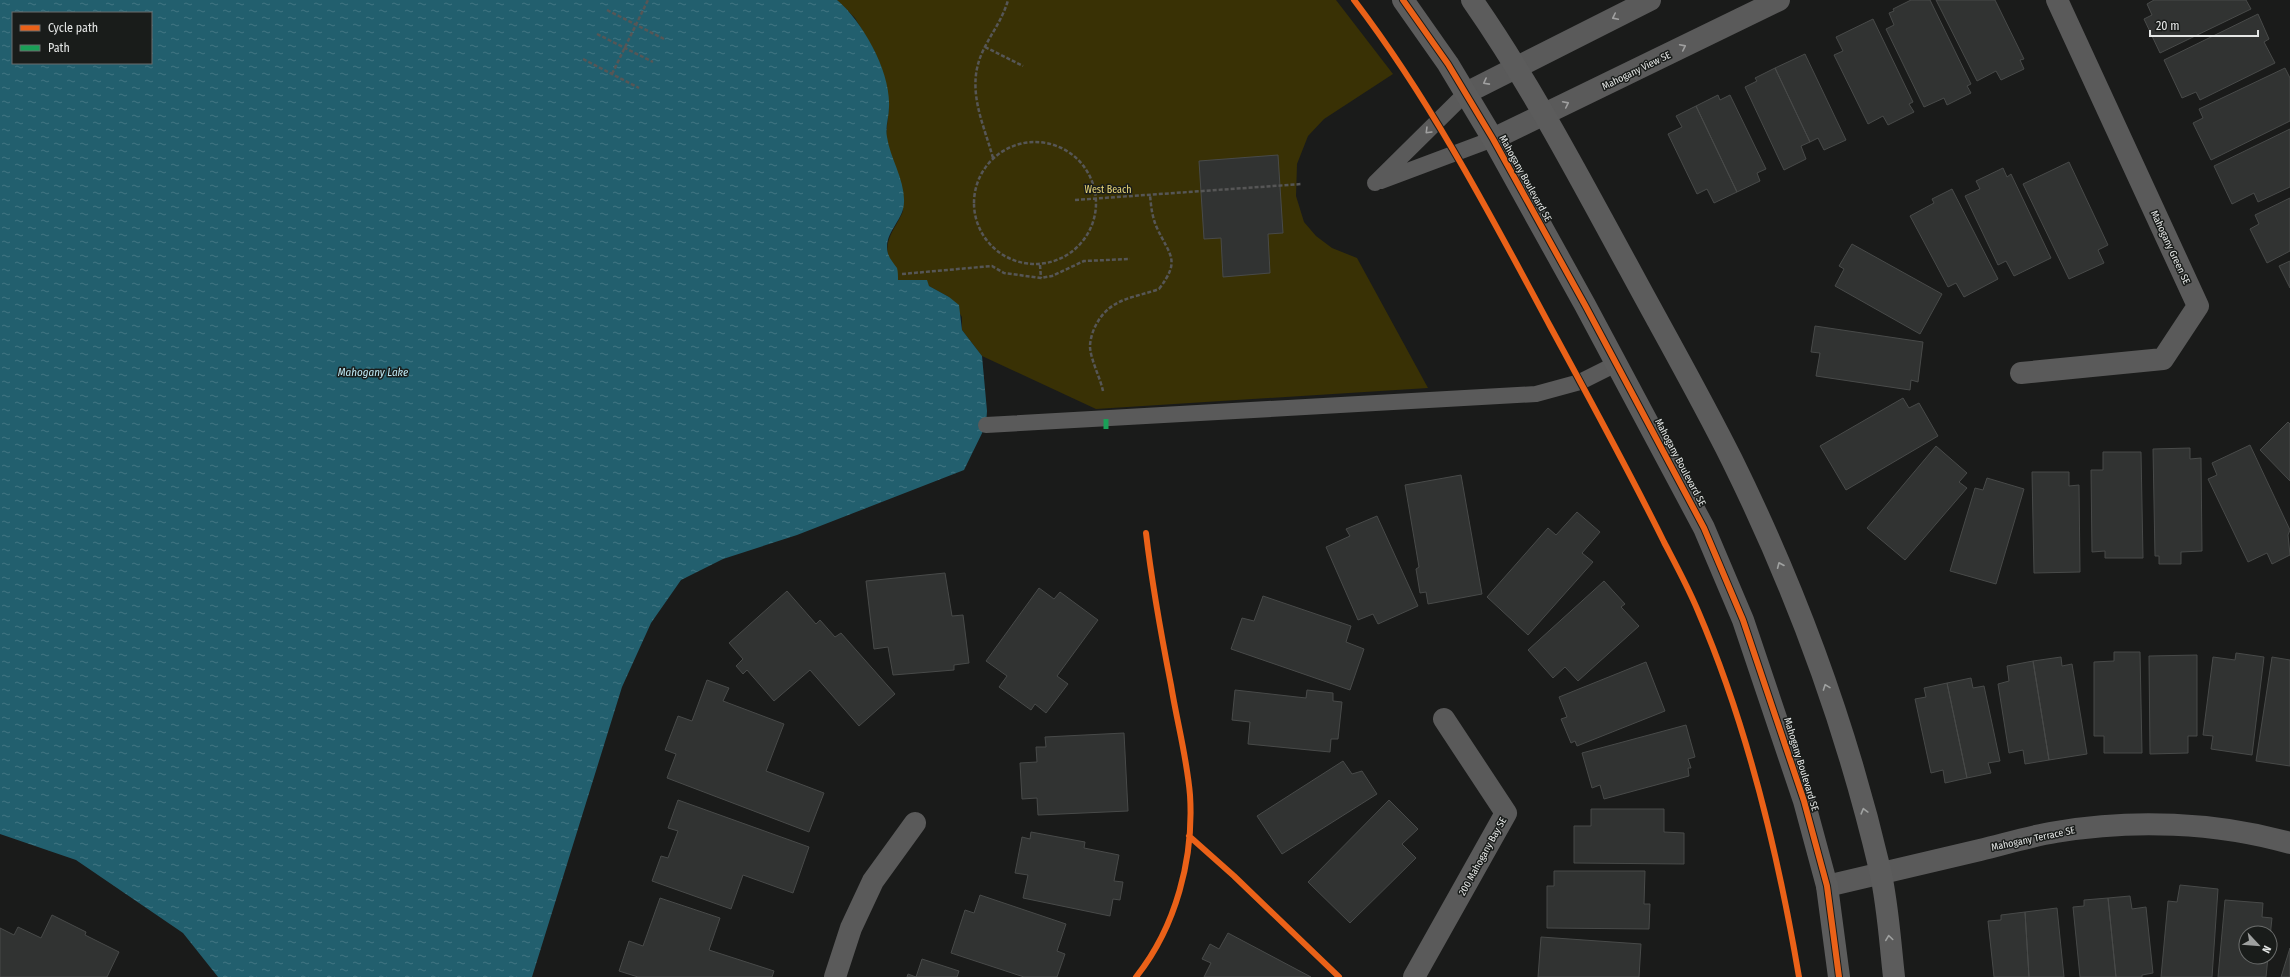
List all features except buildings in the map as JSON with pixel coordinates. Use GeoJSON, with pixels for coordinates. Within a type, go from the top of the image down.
{"type":"FeatureCollection","features":[{"type":"Feature","properties":{"kind":"street","name":"Mahogany Boulevard SE"},"geometry":{"type":"LineString","coordinates":[[1403,0],[1466,93],[1493,139],[1704,528],[1743,620],[1801,793],[1827,886],[1840,977]]}},
{"type":"Feature","properties":{"kind":"street"},"geometry":{"type":"LineString","coordinates":[[1472,0],[1516,66],[1545,115],[1699,397],[1761,523],[1798,608],[1829,695],[1857,783],[1880,873],[1894,977]]}},
{"type":"Feature","properties":{"kind":"street"},"geometry":{"type":"LineString","coordinates":[[1466,93],[1516,66],[1650,0]]}},
{"type":"Feature","properties":{"kind":"street","name":"Mahogany View SE"},"geometry":{"type":"LineString","coordinates":[[1493,139],[1779,0]]}},
{"type":"Feature","properties":{"kind":"street","name":"Mahogany Green SE"},"geometry":{"type":"LineString","coordinates":[[2020,373],[2163,359],[2198,306],[2057,0]]}},
{"type":"Feature","properties":{"kind":"street","name":"200 Mahogany Bay SE"},"geometry":{"type":"LineString","coordinates":[[1414,977],[1506,812],[1444,719]]}},
{"type":"Feature","properties":{"kind":"street"},"geometry":{"type":"LineString","coordinates":[[836,977],[851,928],[873,881],[915,823]]}},
{"type":"Feature","properties":{"kind":"street","name":"Mahogany Terrace SE"},"geometry":{"type":"LineString","coordinates":[[1827,886],[2056,832],[2103,826],[2151,825],[2198,827],[2245,833],[2290,843]]}},
{"type":"Feature","properties":{"kind":"lane"},"geometry":{"type":"LineString","coordinates":[[1466,93],[1376,183],[1493,139]]}},
{"type":"Feature","properties":{"kind":"lane"},"geometry":{"type":"LineString","coordinates":[[986,425],[1536,394],[1580,382],[1616,364]]}},
{"type":"Feature","properties":{"kind":"path"},"geometry":{"type":"LineString","coordinates":[[612,74],[648,0]]}},
{"type":"Feature","properties":{"kind":"path"},"geometry":{"type":"LineString","coordinates":[[993,158],[976,104],[976,80],[985,47],[1008,0]]}},
{"type":"Feature","properties":{"kind":"path"},"geometry":{"type":"LineString","coordinates":[[607,10],[664,39]]}},
{"type":"Feature","properties":{"kind":"path"},"geometry":{"type":"LineString","coordinates":[[596,34],[653,62]]}},
{"type":"Feature","properties":{"kind":"path"},"geometry":{"type":"LineString","coordinates":[[985,47],[1023,66]]}},
{"type":"Feature","properties":{"kind":"path"},"geometry":{"type":"LineString","coordinates":[[583,60],[639,88]]}},
{"type":"Feature","properties":{"kind":"path"},"geometry":{"type":"LineString","coordinates":[[1041,141],[1057,145],[1072,154],[1084,166],[1093,181],[1097,198],[1095,217],[1083,240],[1075,250],[1059,260],[1040,265],[1021,263],[1004,256],[989,244],[978,228],[973,210],[974,191],[981,173],[993,158],[1007,148],[1024,142],[1041,141]]}},
{"type":"Feature","properties":{"kind":"path"},"geometry":{"type":"LineString","coordinates":[[1075,200],[1302,184]]}},
{"type":"Feature","properties":{"kind":"path"},"geometry":{"type":"LineString","coordinates":[[1106,419],[1103,390],[1090,346],[1093,330],[1102,315],[1115,303],[1131,296],[1159,289],[1171,268],[1172,256],[1152,215],[1150,195]]}},
{"type":"Feature","properties":{"kind":"path"},"geometry":{"type":"LineString","coordinates":[[902,274],[992,266],[1004,273],[1041,278],[1052,276],[1084,261],[1130,259]]}},
{"type":"Feature","properties":{"kind":"path"},"geometry":{"type":"LineString","coordinates":[[1040,265],[1041,278]]}},
{"type":"Feature","properties":{"kind":"green space","name":"West Beach"},"geometry":{"type":"Polygon","coordinates":[[[837,0],[1336,0],[1393,74],[1324,119],[1308,136],[1297,164],[1296,196],[1304,222],[1316,236],[1332,248],[1357,258],[1428,388],[1096,409],[982,356],[962,330],[962,317],[949,297],[929,286],[926,280],[898,280],[896,272],[889,259],[887,249],[888,243],[903,211],[886,135],[889,107],[875,52],[855,18],[837,0]]]}},
{"type":"Feature","properties":{"kind":"water","name":"Mahogany Lake"},"geometry":{"type":"Polygon","coordinates":[[[0,0],[837,0],[847,9],[874,49],[885,79],[888,93],[889,107],[886,130],[887,137],[900,177],[904,194],[904,202],[901,214],[888,241],[888,253],[897,268],[898,280],[927,280],[929,286],[949,297],[959,305],[962,330],[982,356],[987,411],[986,425],[964,470],[797,535],[723,559],[681,580],[651,623],[622,687],[532,977],[218,977],[183,933],[76,860],[0,834],[0,0]]]}},
{"type":"Feature","properties":{"kind":"marked path"},"geometry":{"type":"LineString","coordinates":[[1106,419],[1106,431]]}},
{"type":"Feature","properties":{"kind":"cycle path"},"geometry":{"type":"LineString","coordinates":[[1354,0],[1409,78],[1482,200],[1622,461],[1694,602],[1716,655],[1732,700],[1759,791],[1771,837],[1791,930],[1799,977]]}},
{"type":"Feature","properties":{"kind":"cycle path"},"geometry":{"type":"LineString","coordinates":[[1403,0],[1448,64],[1493,139],[1585,305],[1704,528],[1743,620],[1804,801],[1827,886],[1839,977]]}},
{"type":"Feature","properties":{"kind":"cycle path"},"geometry":{"type":"LineString","coordinates":[[1136,977],[1162,936],[1180,891],[1189,843],[1190,819],[1190,795],[1187,767],[1160,628],[1146,533]]}},
{"type":"Feature","properties":{"kind":"cycle path"},"geometry":{"type":"LineString","coordinates":[[1189,836],[1234,876],[1339,977]]}}]}
